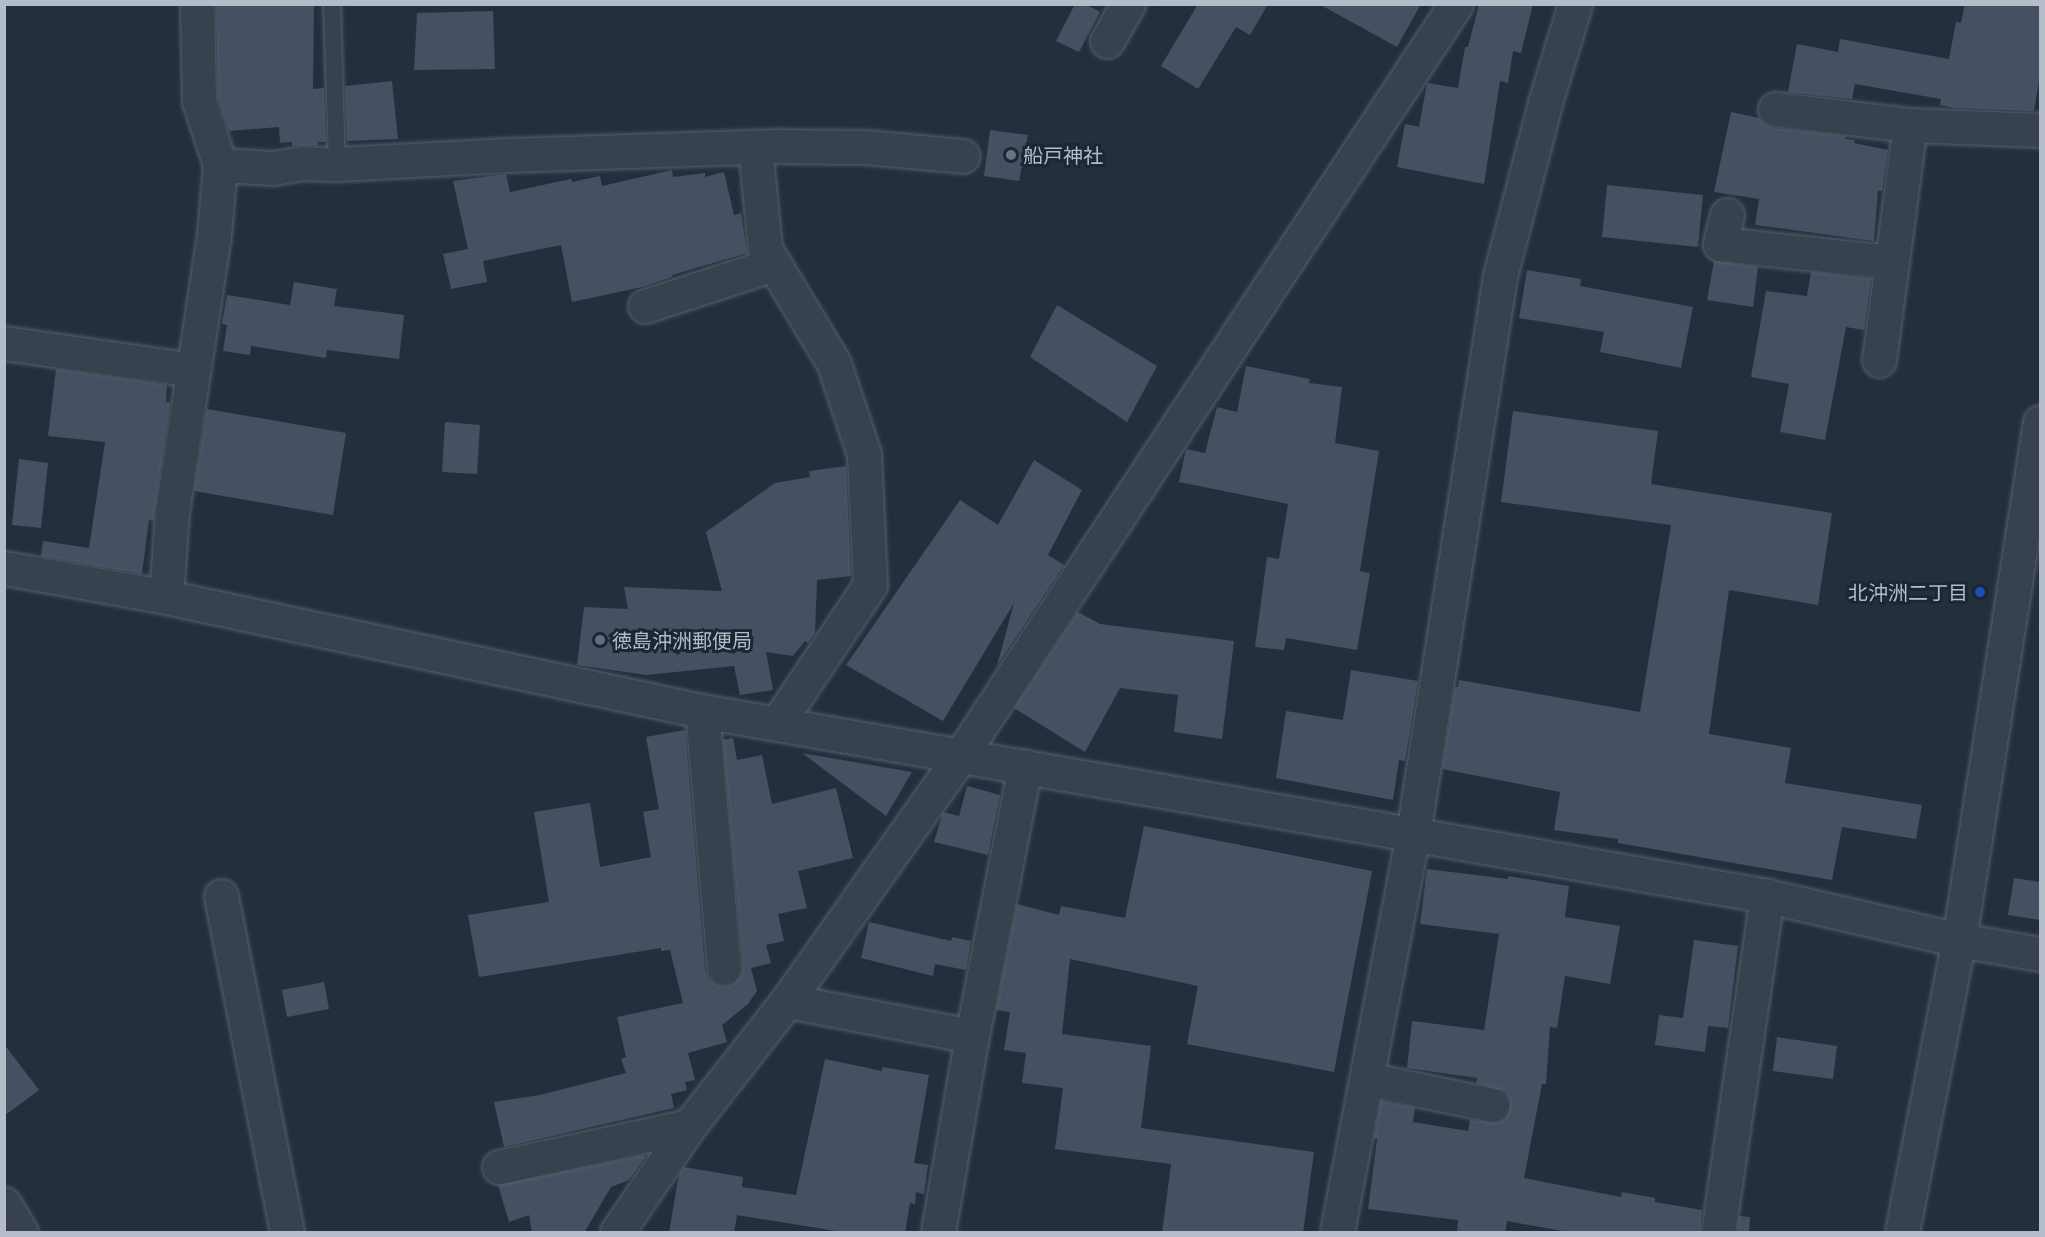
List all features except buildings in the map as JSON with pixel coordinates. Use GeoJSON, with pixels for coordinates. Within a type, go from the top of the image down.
{"type":"FeatureCollection","features":[{"type":"Feature","properties":{"kind":"street"},"geometry":{"type":"LineString","coordinates":[[166,597],[172,512],[214,235],[220,165],[199,101],[197,4]]}},
{"type":"Feature","properties":{"kind":"street"},"geometry":{"type":"LineString","coordinates":[[1107,41],[1128,4]]}},
{"type":"Feature","properties":{"kind":"street"},"geometry":{"type":"LineString","coordinates":[[617,1233],[689,1126],[787,1001],[961,755],[1456,4]]}},
{"type":"Feature","properties":{"kind":"street"},"geometry":{"type":"LineString","coordinates":[[1337,1233],[1413,834],[1500,276],[1545,103],[1575,4]]}},
{"type":"Feature","properties":{"kind":"street"},"geometry":{"type":"LineString","coordinates":[[1775,109],[1910,125],[2040,130]]}},
{"type":"Feature","properties":{"kind":"street"},"geometry":{"type":"LineString","coordinates":[[1879,360],[1910,125]]}},
{"type":"Feature","properties":{"kind":"street"},"geometry":{"type":"LineString","coordinates":[[220,165],[273,168],[303,163],[337,164],[755,147],[865,147],[963,156]]}},
{"type":"Feature","properties":{"kind":"street"},"geometry":{"type":"LineString","coordinates":[[755,147],[765,249],[834,364],[864,454],[870,585],[777,724]]}},
{"type":"Feature","properties":{"kind":"street"},"geometry":{"type":"LineString","coordinates":[[1726,215],[1720,244],[1892,261]]}},
{"type":"Feature","properties":{"kind":"street"},"geometry":{"type":"LineString","coordinates":[[645,306],[774,264]]}},
{"type":"Feature","properties":{"kind":"street"},"geometry":{"type":"LineString","coordinates":[[4,343],[193,370]]}},
{"type":"Feature","properties":{"kind":"street"},"geometry":{"type":"LineString","coordinates":[[1902,1233],[1959,940],[2040,422]]}},
{"type":"Feature","properties":{"kind":"street"},"geometry":{"type":"LineString","coordinates":[[4,568],[166,597],[702,711],[1767,896],[1959,940],[2040,954]]}},
{"type":"Feature","properties":{"kind":"street"},"geometry":{"type":"LineString","coordinates":[[702,711],[724,968]]}},
{"type":"Feature","properties":{"kind":"street"},"geometry":{"type":"LineString","coordinates":[[938,1233],[972,1036],[1025,766]]}},
{"type":"Feature","properties":{"kind":"street"},"geometry":{"type":"LineString","coordinates":[[221,896],[287,1233]]}},
{"type":"Feature","properties":{"kind":"street"},"geometry":{"type":"LineString","coordinates":[[1718,1233],[1767,896]]}},
{"type":"Feature","properties":{"kind":"street"},"geometry":{"type":"LineString","coordinates":[[787,1001],[972,1036]]}},
{"type":"Feature","properties":{"kind":"street"},"geometry":{"type":"LineString","coordinates":[[1367,1079],[1492,1105]]}},
{"type":"Feature","properties":{"kind":"street"},"geometry":{"type":"LineString","coordinates":[[499,1167],[689,1126]]}},
{"type":"Feature","properties":{"kind":"lane"},"geometry":{"type":"LineString","coordinates":[[332,4],[337,164]]}},
{"type":"Feature","properties":{"kind":"place","name":"船戸神社"},"geometry":{"type":"Point","coordinates":[1011,155]}},
{"type":"Feature","properties":{"kind":"place","name":"北沖洲二丁目"},"geometry":{"type":"Point","coordinates":[1980,592]}},
{"type":"Feature","properties":{"kind":"place","name":"徳島沖洲郵便局"},"geometry":{"type":"Point","coordinates":[600,640]}}]}
